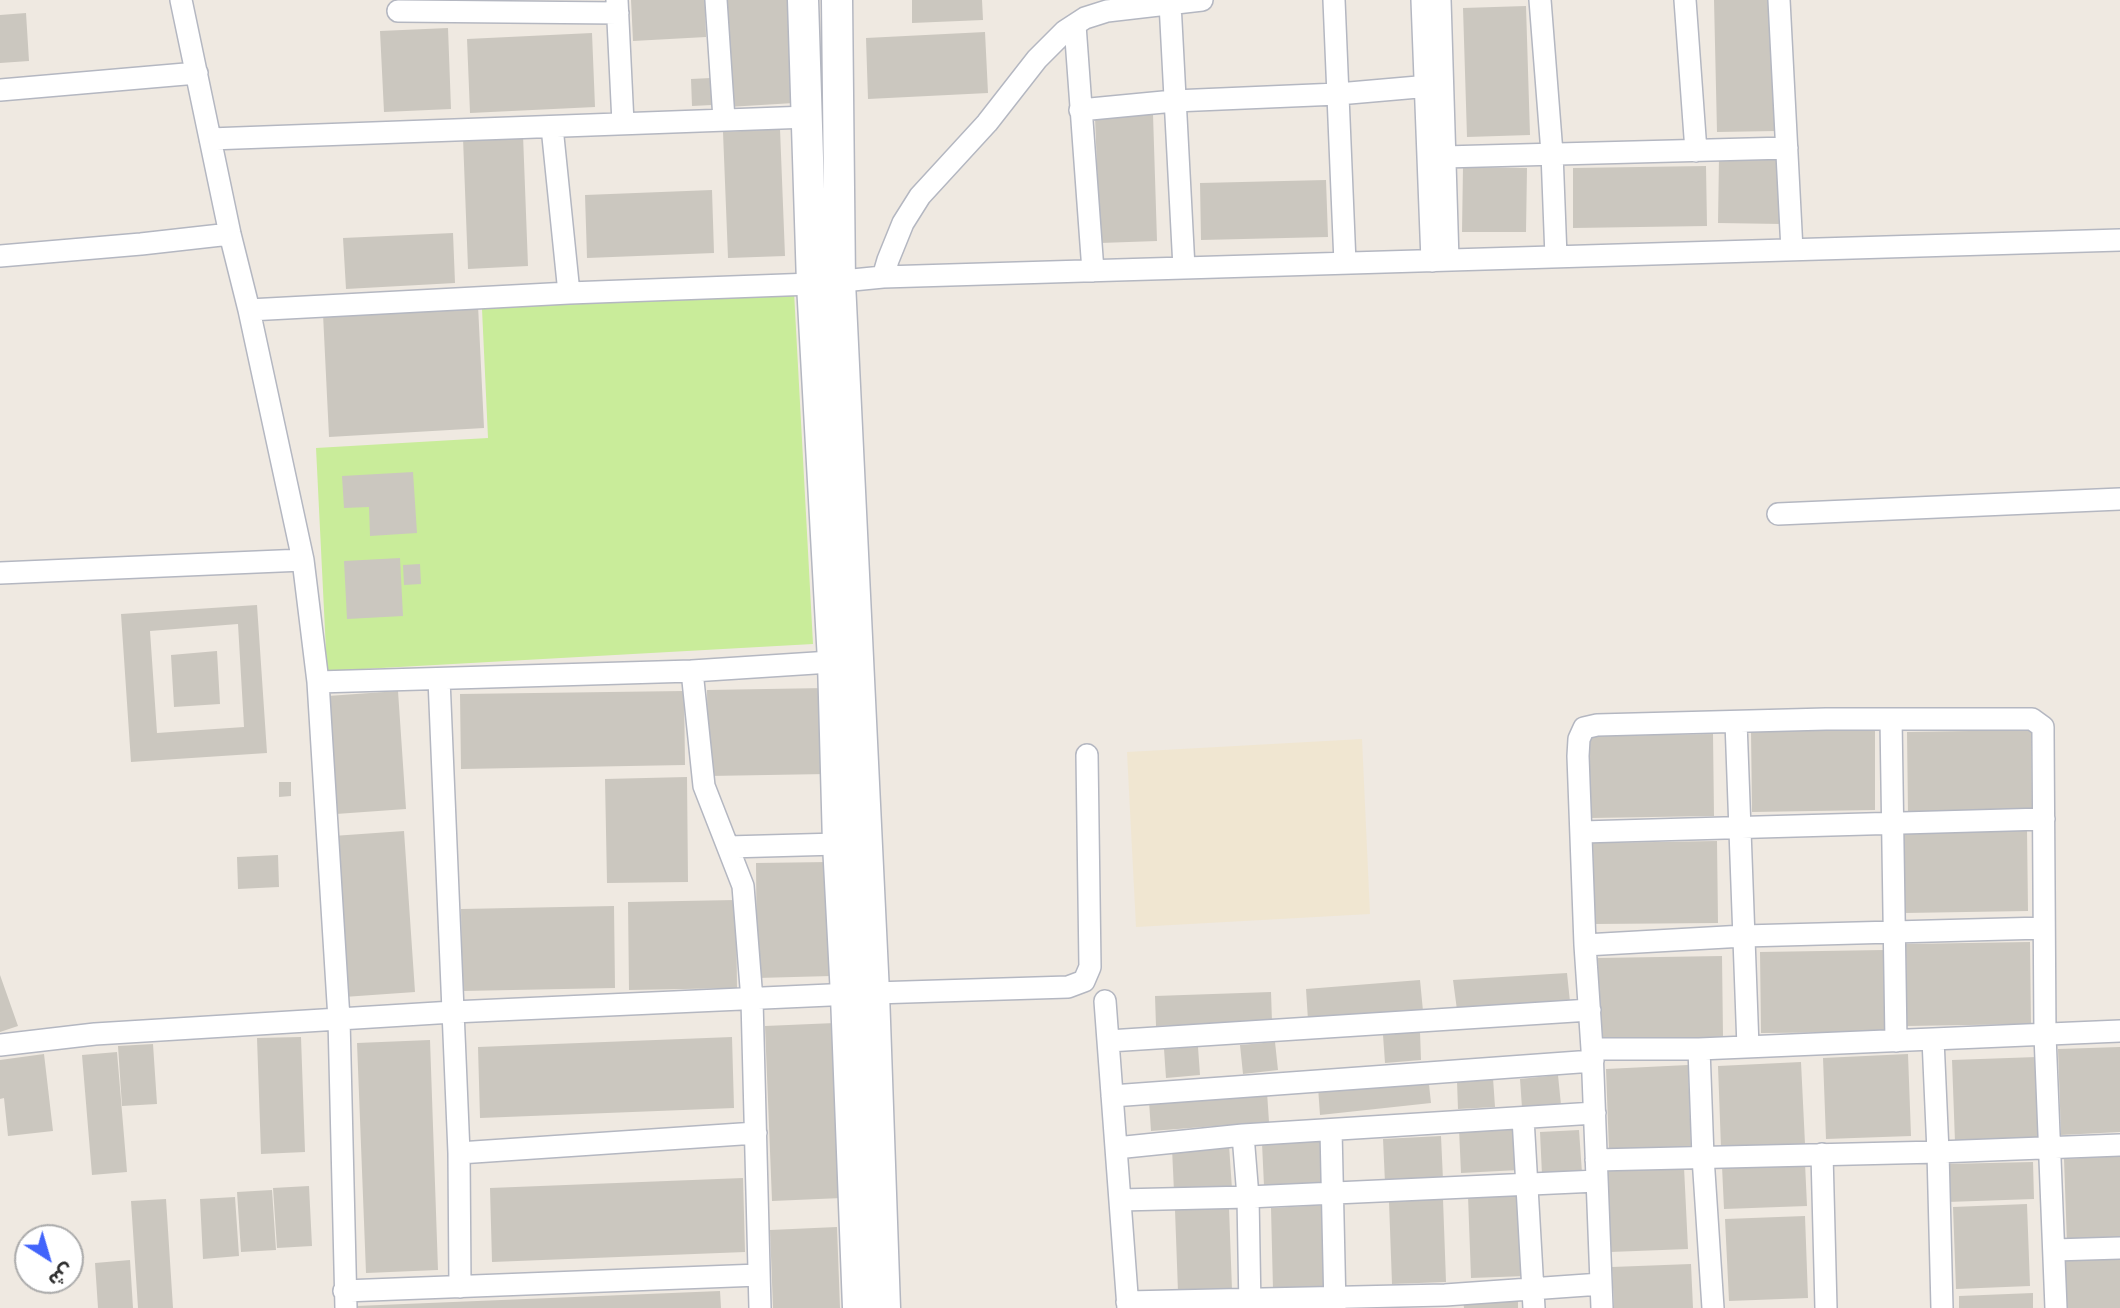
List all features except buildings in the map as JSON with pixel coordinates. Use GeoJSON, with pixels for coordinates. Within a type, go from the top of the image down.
{"type":"FeatureCollection","features":[{"type":"Feature","properties":{"kind":"street"},"geometry":{"type":"LineString","coordinates":[[181,0],[209,139],[303,560],[318,682],[339,1020],[345,1300],[460,1287],[759,1275]]}},
{"type":"Feature","properties":{"kind":"street"},"geometry":{"type":"LineString","coordinates":[[716,0],[724,119]]}},
{"type":"Feature","properties":{"kind":"street"},"geometry":{"type":"LineString","coordinates":[[803,0],[808,117],[826,283],[860,995],[885,1308]]}},
{"type":"Feature","properties":{"kind":"street"},"geometry":{"type":"LineString","coordinates":[[826,283],[837,0]]}},
{"type":"Feature","properties":{"kind":"street"},"geometry":{"type":"LineString","coordinates":[[883,277],[903,223],[920,196],[987,123],[1037,59],[1065,31],[1085,18],[1107,11],[1202,0]]}},
{"type":"Feature","properties":{"kind":"street"},"geometry":{"type":"LineString","coordinates":[[1334,0],[1345,263]]}},
{"type":"Feature","properties":{"kind":"street"},"geometry":{"type":"LineString","coordinates":[[1422,0],[1444,157],[1440,260]]}},
{"type":"Feature","properties":{"kind":"street"},"geometry":{"type":"LineString","coordinates":[[1440,0],[1433,86],[1440,260]]}},
{"type":"Feature","properties":{"kind":"street"},"geometry":{"type":"LineString","coordinates":[[1541,0],[1556,257]]}},
{"type":"Feature","properties":{"kind":"street"},"geometry":{"type":"LineString","coordinates":[[1685,0],[1696,150]]}},
{"type":"Feature","properties":{"kind":"street"},"geometry":{"type":"LineString","coordinates":[[1779,0],[1792,250]]}},
{"type":"Feature","properties":{"kind":"street"},"geometry":{"type":"LineString","coordinates":[[1170,3],[1184,268]]}},
{"type":"Feature","properties":{"kind":"street"},"geometry":{"type":"LineString","coordinates":[[398,11],[617,7],[623,123]]}},
{"type":"Feature","properties":{"kind":"street"},"geometry":{"type":"LineString","coordinates":[[1075,25],[1093,271]]}},
{"type":"Feature","properties":{"kind":"street"},"geometry":{"type":"LineString","coordinates":[[0,90],[197,73]]}},
{"type":"Feature","properties":{"kind":"street"},"geometry":{"type":"LineString","coordinates":[[1080,110],[1174,101],[1338,94],[1433,86]]}},
{"type":"Feature","properties":{"kind":"street"},"geometry":{"type":"LineString","coordinates":[[209,139],[808,117]]}},
{"type":"Feature","properties":{"kind":"street"},"geometry":{"type":"LineString","coordinates":[[552,127],[569,293]]}},
{"type":"Feature","properties":{"kind":"street"},"geometry":{"type":"LineString","coordinates":[[1444,157],[1787,149]]}},
{"type":"Feature","properties":{"kind":"street"},"geometry":{"type":"LineString","coordinates":[[0,256],[230,234]]}},
{"type":"Feature","properties":{"kind":"street"},"geometry":{"type":"LineString","coordinates":[[249,310],[826,283],[883,277],[2120,240]]}},
{"type":"Feature","properties":{"kind":"street"},"geometry":{"type":"LineString","coordinates":[[1778,514],[2120,499]]}},
{"type":"Feature","properties":{"kind":"street"},"geometry":{"type":"LineString","coordinates":[[0,573],[303,560]]}},
{"type":"Feature","properties":{"kind":"street"},"geometry":{"type":"LineString","coordinates":[[318,682],[692,671],[846,661]]}},
{"type":"Feature","properties":{"kind":"street"},"geometry":{"type":"LineString","coordinates":[[846,661],[838,844],[860,995],[858,1308]]}},
{"type":"Feature","properties":{"kind":"street"},"geometry":{"type":"LineString","coordinates":[[692,671],[704,786],[743,886],[752,1000],[760,1308]]}},
{"type":"Feature","properties":{"kind":"street"},"geometry":{"type":"LineString","coordinates":[[439,679],[459,1153],[460,1287]]}},
{"type":"Feature","properties":{"kind":"street"},"geometry":{"type":"LineString","coordinates":[[1891,719],[1896,1041]]}},
{"type":"Feature","properties":{"kind":"street"},"geometry":{"type":"LineString","coordinates":[[1601,1308],[1593,1055],[1585,945],[1578,756],[1578,739],[1584,728],[1597,724],[2032,719],[2043,727],[2045,1035],[2056,1308]]}},
{"type":"Feature","properties":{"kind":"street"},"geometry":{"type":"LineString","coordinates":[[1736,722],[1748,1047]]}},
{"type":"Feature","properties":{"kind":"street"},"geometry":{"type":"LineString","coordinates":[[0,1045],[95,1034],[453,1012],[1068,988],[1078,985],[1087,977],[1090,967],[1087,755]]}},
{"type":"Feature","properties":{"kind":"street"},"geometry":{"type":"LineString","coordinates":[[1581,832],[2044,819]]}},
{"type":"Feature","properties":{"kind":"street"},"geometry":{"type":"LineString","coordinates":[[728,847],[838,844]]}},
{"type":"Feature","properties":{"kind":"street"},"geometry":{"type":"LineString","coordinates":[[1585,945],[1744,936],[2044,928]]}},
{"type":"Feature","properties":{"kind":"street"},"geometry":{"type":"LineString","coordinates":[[1105,1001],[1128,1305],[1334,1303],[1445,1295],[1534,1298],[1601,1284]]}},
{"type":"Feature","properties":{"kind":"street"},"geometry":{"type":"LineString","coordinates":[[1109,1041],[1590,1010]]}},
{"type":"Feature","properties":{"kind":"street"},"geometry":{"type":"LineString","coordinates":[[1112,1096],[1593,1055],[2120,1031]]}},
{"type":"Feature","properties":{"kind":"street"},"geometry":{"type":"LineString","coordinates":[[1933,1040],[1942,1308]]}},
{"type":"Feature","properties":{"kind":"street"},"geometry":{"type":"LineString","coordinates":[[1699,1049],[1713,1308]]}},
{"type":"Feature","properties":{"kind":"street"},"geometry":{"type":"LineString","coordinates":[[1116,1148],[1243,1135],[1595,1113]]}},
{"type":"Feature","properties":{"kind":"street"},"geometry":{"type":"LineString","coordinates":[[1523,1118],[1534,1298]]}},
{"type":"Feature","properties":{"kind":"street"},"geometry":{"type":"LineString","coordinates":[[1331,1130],[1334,1303]]}},
{"type":"Feature","properties":{"kind":"street"},"geometry":{"type":"LineString","coordinates":[[459,1153],[756,1133]]}},
{"type":"Feature","properties":{"kind":"street"},"geometry":{"type":"LineString","coordinates":[[1243,1135],[1248,1197],[1250,1303]]}},
{"type":"Feature","properties":{"kind":"street"},"geometry":{"type":"LineString","coordinates":[[1120,1200],[1529,1184],[1597,1170],[1703,1157],[2120,1145]]}},
{"type":"Feature","properties":{"kind":"street"},"geometry":{"type":"LineString","coordinates":[[1822,1154],[1826,1308]]}},
{"type":"Feature","properties":{"kind":"street"},"geometry":{"type":"LineString","coordinates":[[2054,1250],[2120,1248]]}},
{"type":"Feature","properties":{"kind":"shaded area"},"geometry":{"type":"Polygon","coordinates":[[[1362,739],[1370,914],[1136,927],[1127,752],[1362,739]]]}},
{"type":"Feature","properties":{"kind":"green space"},"geometry":{"type":"Polygon","coordinates":[[[794,292],[813,644],[327,671],[316,448],[488,438],[482,309],[794,292]]]}}]}
